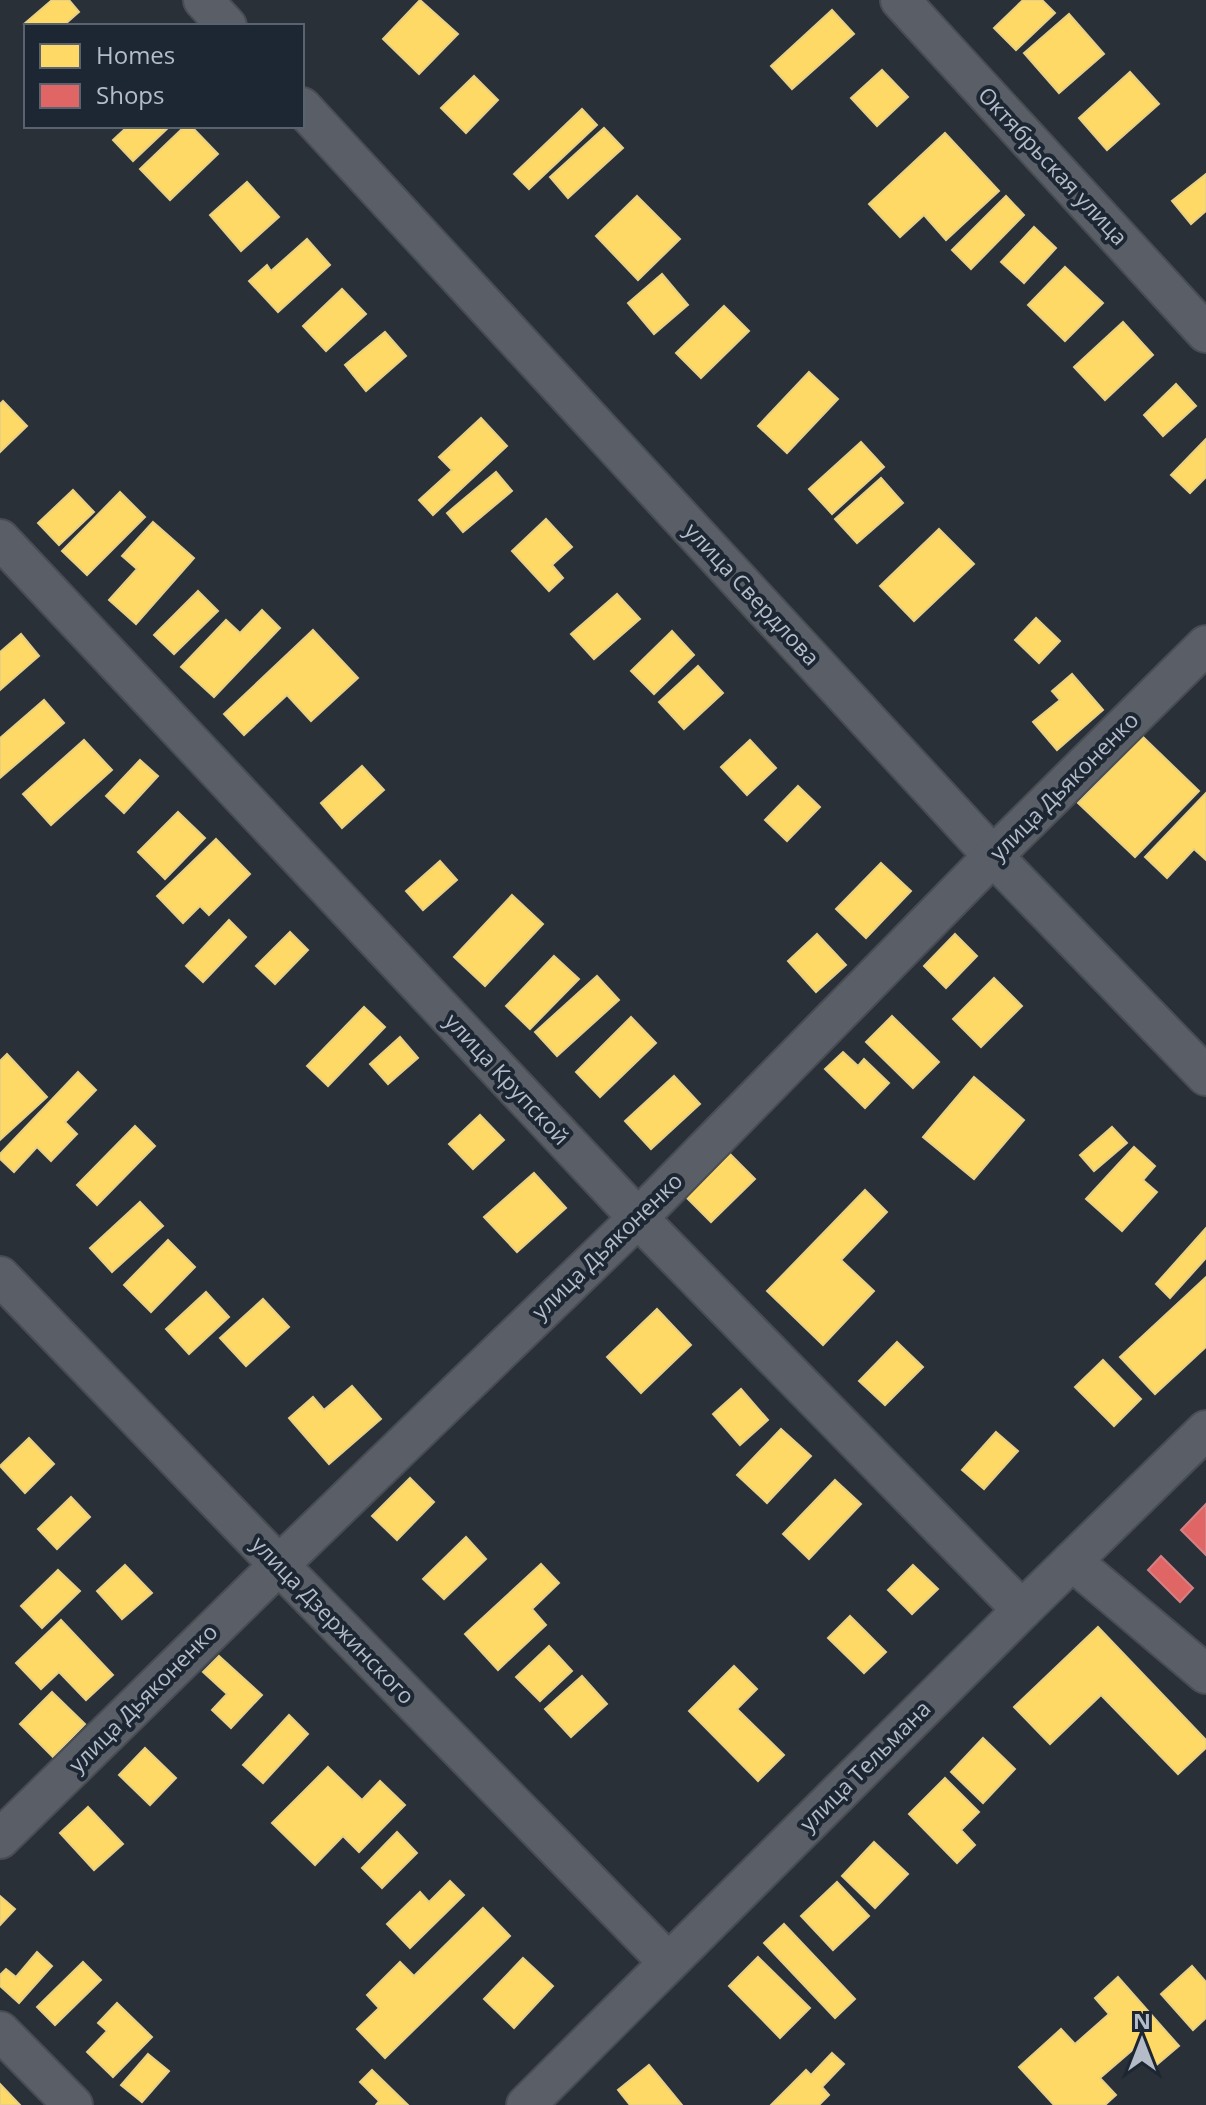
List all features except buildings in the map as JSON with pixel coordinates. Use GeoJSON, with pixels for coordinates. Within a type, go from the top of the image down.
{"type":"FeatureCollection","features":[{"type":"Feature","properties":{"kind":"street"},"geometry":{"type":"LineString","coordinates":[[203,0],[225,24]]}},
{"type":"Feature","properties":{"kind":"street","name":"Октябрьская улица"},"geometry":{"type":"LineString","coordinates":[[900,0],[1206,333]]}},
{"type":"Feature","properties":{"kind":"street","name":"улица Свердлова"},"geometry":{"type":"LineString","coordinates":[[304,109],[993,856],[1206,1076]]}},
{"type":"Feature","properties":{"kind":"street","name":"улица Крупской"},"geometry":{"type":"LineString","coordinates":[[0,539],[638,1218],[1022,1610]]}},
{"type":"Feature","properties":{"kind":"street","name":"улица Дьяконенко"},"geometry":{"type":"LineString","coordinates":[[0,1839],[638,1218],[993,856],[1206,645]]}},
{"type":"Feature","properties":{"kind":"street","name":"улица Дзержинского"},"geometry":{"type":"LineString","coordinates":[[0,1276],[668,1962]]}},
{"type":"Feature","properties":{"kind":"street","name":"улица Тельмана"},"geometry":{"type":"LineString","coordinates":[[526,2105],[1206,1430]]}},
{"type":"Feature","properties":{"kind":"street"},"geometry":{"type":"LineString","coordinates":[[1072,1561],[1206,1674]]}},
{"type":"Feature","properties":{"kind":"street"},"geometry":{"type":"LineString","coordinates":[[0,2031],[73,2105]]}}]}
